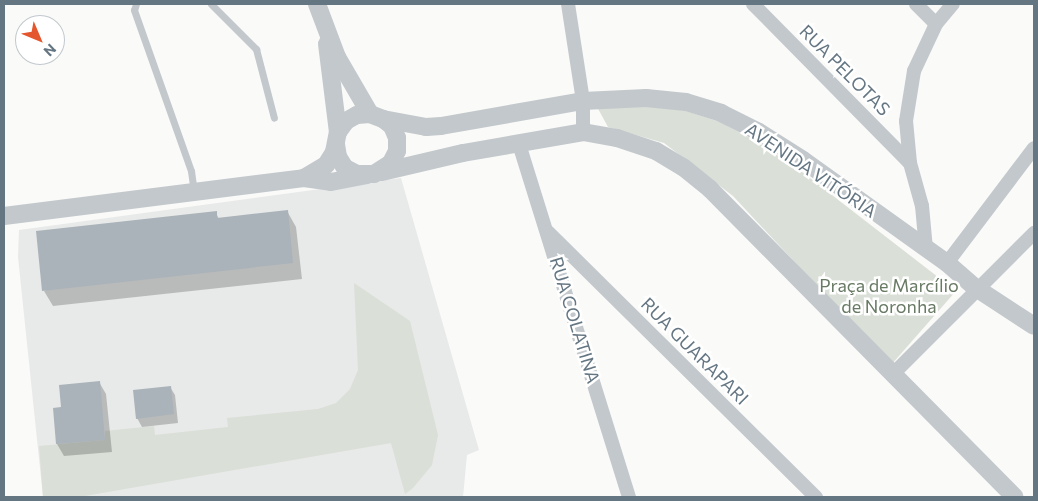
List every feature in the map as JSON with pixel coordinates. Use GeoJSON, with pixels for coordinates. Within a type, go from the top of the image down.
{"type":"FeatureCollection","features":[{"type":"Feature","properties":{"kind":"street"},"geometry":{"type":"LineString","coordinates":[[317,4],[327,36],[330,87],[338,157],[345,168],[357,174],[374,173],[391,163],[397,151],[397,138],[392,126],[377,116],[327,36]]}},
{"type":"Feature","properties":{"kind":"street"},"geometry":{"type":"LineString","coordinates":[[568,4],[590,100],[583,132]]}},
{"type":"Feature","properties":{"kind":"street","name":"RUA PELOTAS"},"geometry":{"type":"LineString","coordinates":[[752,4],[910,163]]}},
{"type":"Feature","properties":{"kind":"street"},"geometry":{"type":"LineString","coordinates":[[916,4],[936,24]]}},
{"type":"Feature","properties":{"kind":"street"},"geometry":{"type":"LineString","coordinates":[[926,249],[922,206],[910,163],[906,121],[914,71],[936,24],[953,4]]}},
{"type":"Feature","properties":{"kind":"street","name":"AVENIDA VITÓRIA"},"geometry":{"type":"LineString","coordinates":[[377,116],[426,127],[590,100],[656,99],[686,102],[721,113],[759,132],[804,160],[947,263],[976,288],[1034,326]]}},
{"type":"Feature","properties":{"kind":"street"},"geometry":{"type":"LineString","coordinates":[[304,178],[326,165],[346,121],[357,115],[377,116]]}},
{"type":"Feature","properties":{"kind":"street"},"geometry":{"type":"LineString","coordinates":[[4,216],[304,178],[332,182],[583,132],[617,138],[656,151],[682,167],[710,189],[892,375],[1015,497]]}},
{"type":"Feature","properties":{"kind":"street","name":"RUA COLATINA"},"geometry":{"type":"LineString","coordinates":[[519,144],[548,232],[627,491]]}},
{"type":"Feature","properties":{"kind":"street"},"geometry":{"type":"LineString","coordinates":[[947,263],[1034,148]]}},
{"type":"Feature","properties":{"kind":"street"},"geometry":{"type":"LineString","coordinates":[[4,221],[45,212]]}},
{"type":"Feature","properties":{"kind":"street","name":"RUA GUARAPARI"},"geometry":{"type":"LineString","coordinates":[[548,232],[816,497]]}},
{"type":"Feature","properties":{"kind":"street"},"geometry":{"type":"LineString","coordinates":[[892,375],[976,288],[1034,234]]}},
{"type":"Feature","properties":{"kind":"street"},"geometry":{"type":"LineString","coordinates":[[627,491],[637,497]]}},
{"type":"Feature","properties":{"kind":"lane"},"geometry":{"type":"LineString","coordinates":[[136,4],[134,10],[191,171],[194,192]]}},
{"type":"Feature","properties":{"kind":"lane"},"geometry":{"type":"LineString","coordinates":[[211,4],[256,49],[274,118]]}},
{"type":"Feature","properties":{"kind":"shaded area"},"geometry":{"type":"Polygon","coordinates":[[[401,178],[479,450],[467,455],[463,497],[43,497],[18,257],[19,230],[401,178]]]}},
{"type":"Feature","properties":{"kind":"green space","name":"Praça de Marcílio de Noronha"},"geometry":{"type":"Polygon","coordinates":[[[644,104],[686,111],[720,122],[754,140],[797,168],[956,291],[891,365],[733,196],[664,143],[608,127],[596,105],[644,104]]]}},
{"type":"Feature","properties":{"kind":"green space"},"geometry":{"type":"Polygon","coordinates":[[[354,283],[410,321],[438,435],[432,465],[413,488],[405,494],[391,443],[79,497],[43,497],[39,446],[105,440],[105,431],[154,426],[155,435],[228,427],[227,418],[318,409],[336,403],[350,389],[358,370],[354,283]]]}},
{"type":"Feature","properties":{"kind":"building"},"geometry":{"type":"Polygon","coordinates":[[[288,210],[293,263],[42,291],[36,231],[217,211],[217,218],[288,210]]]}},
{"type":"Feature","properties":{"kind":"building"},"geometry":{"type":"Polygon","coordinates":[[[100,381],[105,440],[56,444],[53,408],[61,407],[59,385],[100,381]]]}},
{"type":"Feature","properties":{"kind":"building"},"geometry":{"type":"Polygon","coordinates":[[[171,386],[174,414],[136,419],[133,390],[171,386]]]}}]}
